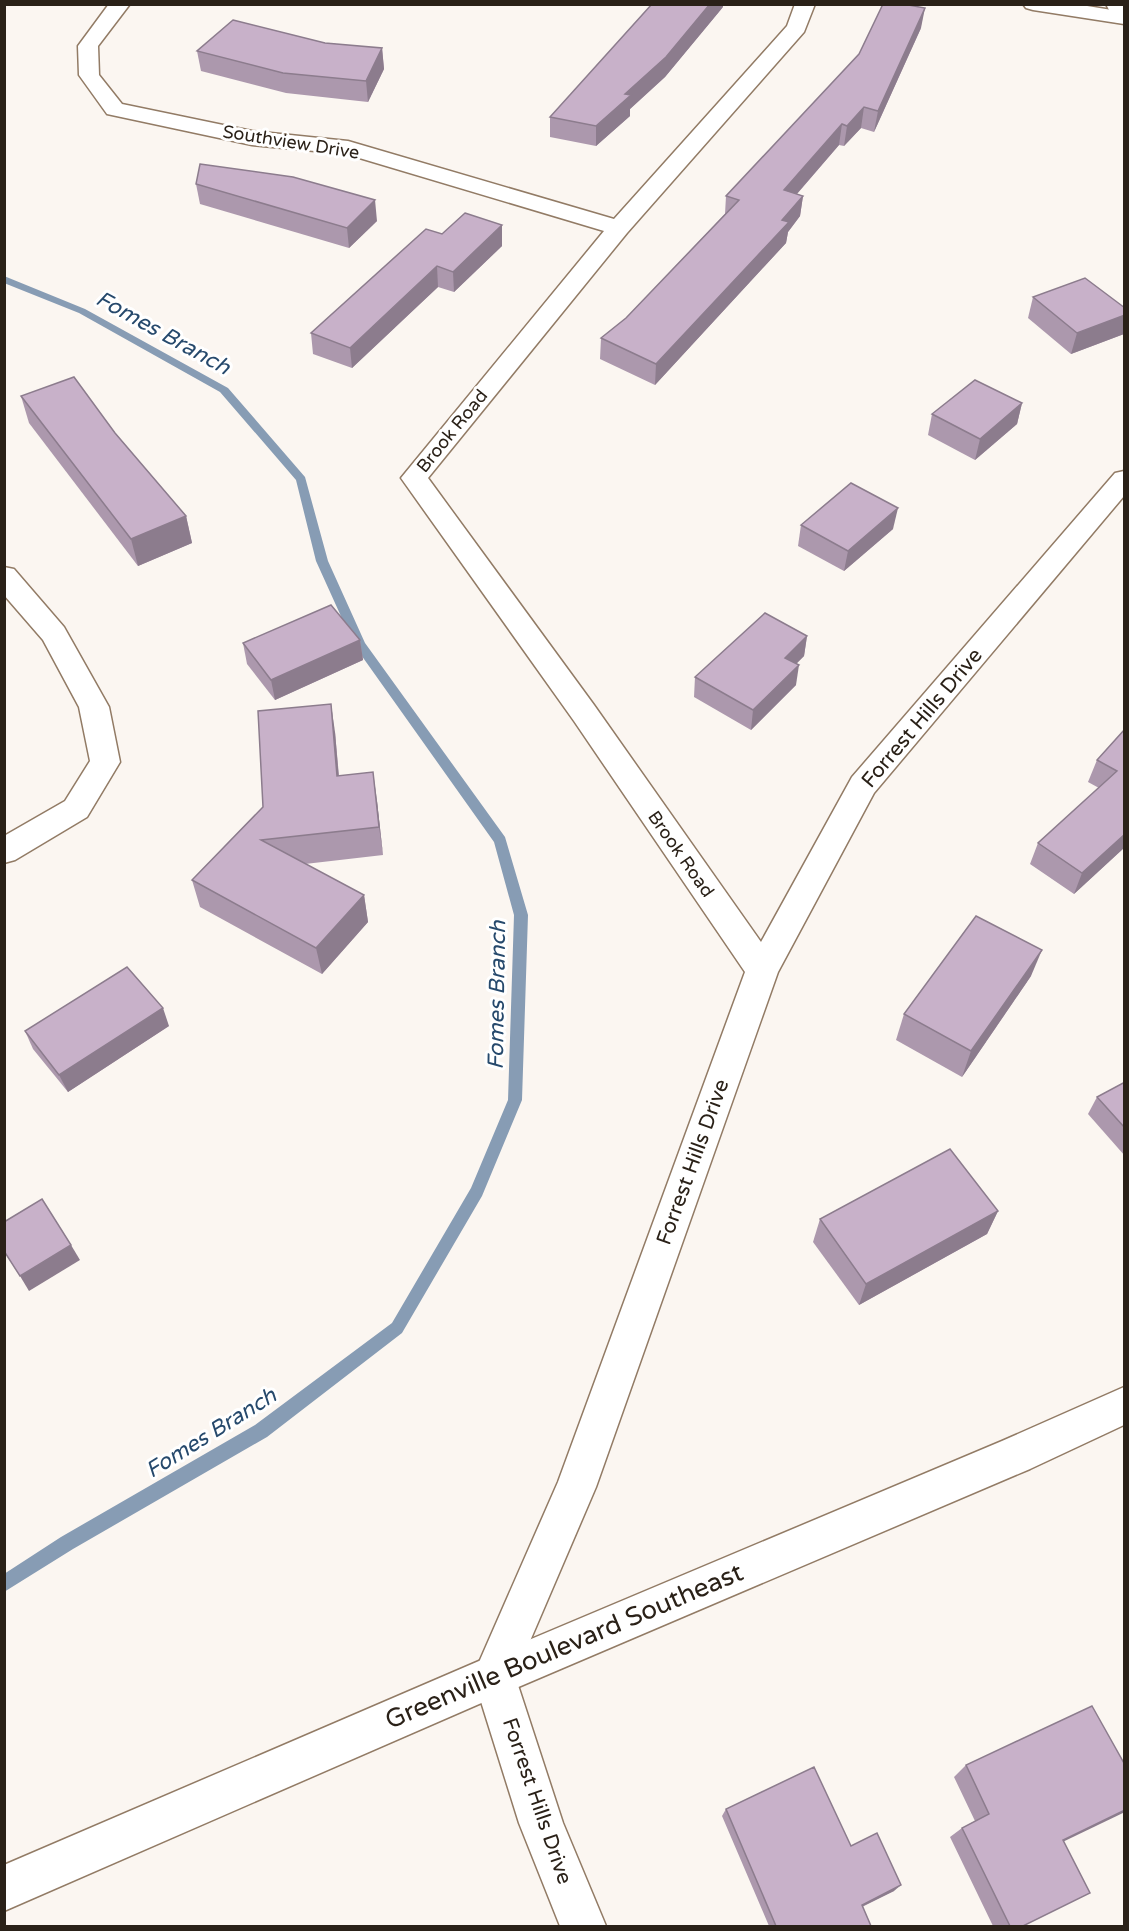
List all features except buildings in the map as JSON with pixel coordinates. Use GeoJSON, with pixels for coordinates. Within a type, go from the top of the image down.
{"type":"FeatureCollection","features":[{"type":"Feature","properties":{"kind":"main road","name":"Southview Drive"},"geometry":{"type":"LineString","coordinates":[[120,4],[88,46],[89,75],[115,109],[252,138],[348,148],[619,228]]}},
{"type":"Feature","properties":{"kind":"main road","name":"Brook Road"},"geometry":{"type":"LineString","coordinates":[[762,970],[584,713],[414,478],[619,228],[797,28],[805,4]]}},
{"type":"Feature","properties":{"kind":"main road"},"geometry":{"type":"LineString","coordinates":[[1033,4],[1121,13]]}},
{"type":"Feature","properties":{"kind":"main road","name":"Forrest Hills Drive"},"geometry":{"type":"LineString","coordinates":[[583,1926],[541,1823],[494,1676],[576,1487],[762,970],[863,785],[1125,479]]}},
{"type":"Feature","properties":{"kind":"main road"},"geometry":{"type":"LineString","coordinates":[[4,576],[54,634],[94,707],[105,762],[76,809],[4,851]]}},
{"type":"Feature","properties":{"kind":"main road","name":"Greenville Boulevard Southeast"},"geometry":{"type":"LineString","coordinates":[[4,1888],[494,1676],[1016,1455],[1125,1406]]}},
{"type":"Feature","properties":{"kind":"waterway","name":"Fomes Branch"},"geometry":{"type":"LineString","coordinates":[[4,279],[82,311],[224,390],[301,479],[322,561],[360,645],[500,841],[521,915],[515,1100],[477,1191],[397,1328],[261,1431],[67,1543],[4,1584]]}}]}
